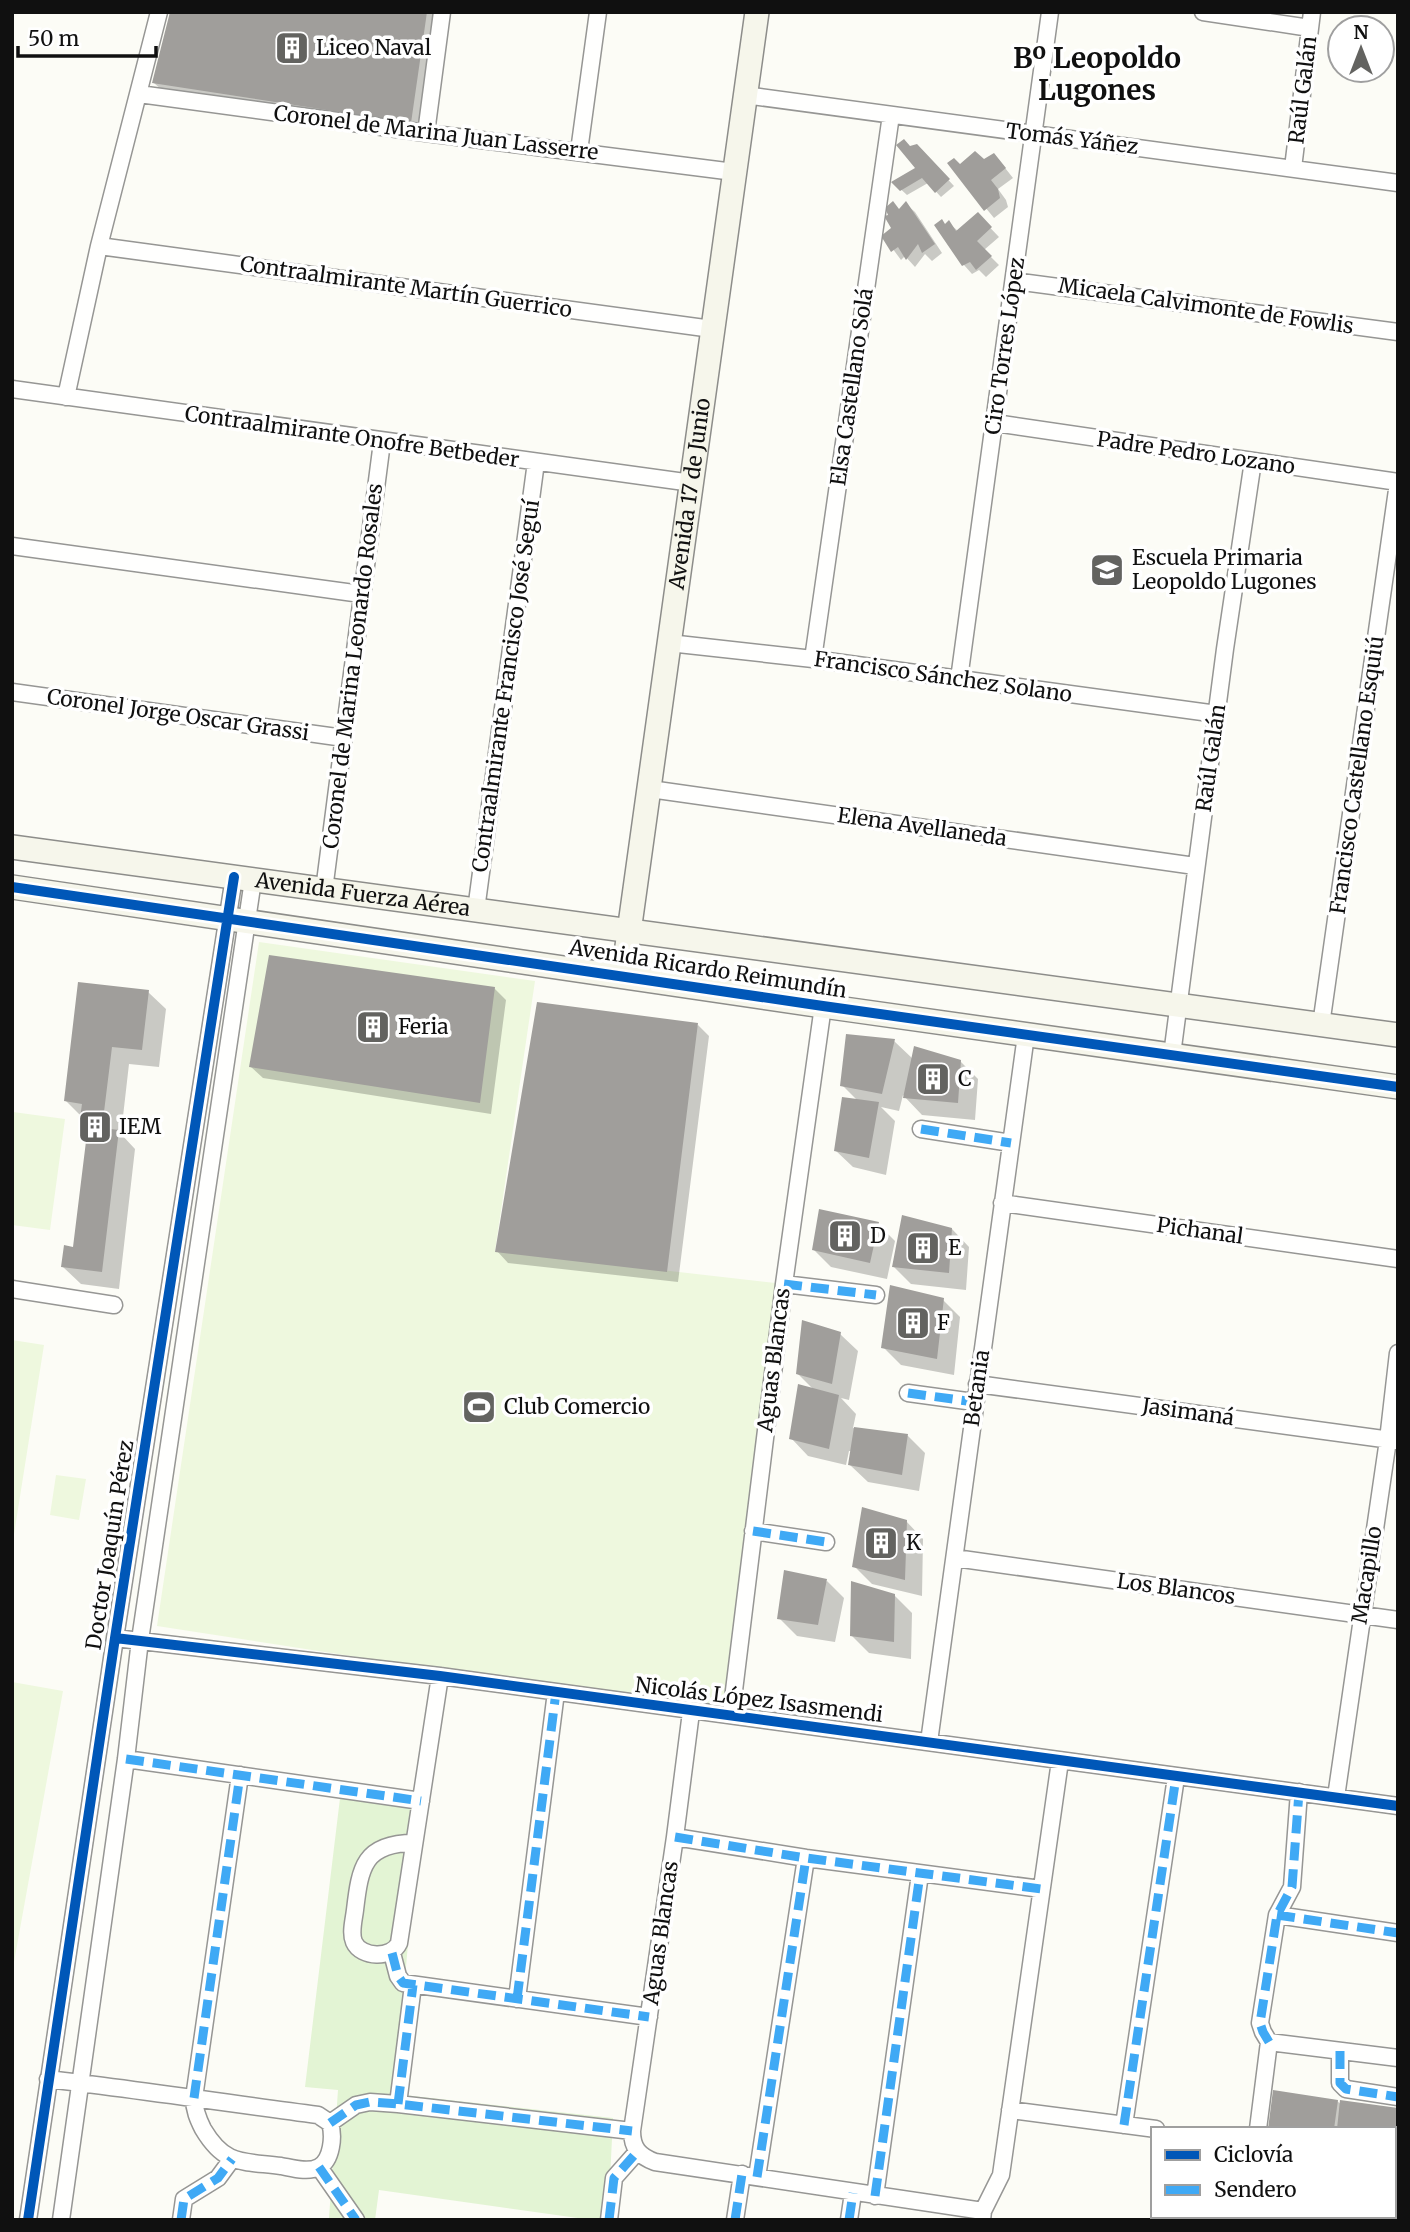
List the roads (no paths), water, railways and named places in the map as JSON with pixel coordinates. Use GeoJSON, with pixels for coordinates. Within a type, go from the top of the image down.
{"type":"FeatureCollection","features":[{"type":"Feature","properties":{"kind":"street"},"geometry":{"type":"LineString","coordinates":[[66,397],[99,246],[159,12]]}},
{"type":"Feature","properties":{"kind":"street"},"geometry":{"type":"LineString","coordinates":[[426,133],[442,12]]}},
{"type":"Feature","properties":{"kind":"street"},"geometry":{"type":"LineString","coordinates":[[579,151],[598,12]]}},
{"type":"Feature","properties":{"kind":"street","name":"Avenida 17 de Junio"},"geometry":{"type":"LineString","coordinates":[[623,975],[757,12]]}},
{"type":"Feature","properties":{"kind":"street","name":"Ciro Torres López"},"geometry":{"type":"LineString","coordinates":[[959,679],[1050,12]]}},
{"type":"Feature","properties":{"kind":"street"},"geometry":{"type":"LineString","coordinates":[[1203,12],[1311,20]]}},
{"type":"Feature","properties":{"kind":"street","name":"Raúl Galán"},"geometry":{"type":"LineString","coordinates":[[1293,168],[1311,20]]}},
{"type":"Feature","properties":{"kind":"street","name":"Coronel de Marina Juan Lasserre"},"geometry":{"type":"LineString","coordinates":[[139,94],[733,172]]}},
{"type":"Feature","properties":{"kind":"street","name":"Tomás Yáñez"},"geometry":{"type":"LineString","coordinates":[[746,94],[1398,183]]}},
{"type":"Feature","properties":{"kind":"street","name":"Elsa Castellano Solá"},"geometry":{"type":"LineString","coordinates":[[813,659],[891,115]]}},
{"type":"Feature","properties":{"kind":"street","name":"Contraalmirante Martín Guerrico"},"geometry":{"type":"LineString","coordinates":[[99,246],[712,329]]}},
{"type":"Feature","properties":{"kind":"street","name":"Micaela Calvimonte de Fowlis"},"geometry":{"type":"LineString","coordinates":[[1014,281],[1398,332]]}},
{"type":"Feature","properties":{"kind":"street","name":"Contraalmirante Onofre Betbeder"},"geometry":{"type":"LineString","coordinates":[[12,389],[692,483]]}},
{"type":"Feature","properties":{"kind":"street","name":"Padre Pedro Lozano"},"geometry":{"type":"LineString","coordinates":[[995,424],[1398,483]]}},
{"type":"Feature","properties":{"kind":"street","name":"Coronel de Marina Leonardo Rosales"},"geometry":{"type":"LineString","coordinates":[[324,890],[382,442]]}},
{"type":"Feature","properties":{"kind":"street","name":"Raúl Galán"},"geometry":{"type":"LineString","coordinates":[[1172,1055],[1195,866],[1253,461]]}},
{"type":"Feature","properties":{"kind":"street","name":"Contraalmirante Francisco José Seguí"},"geometry":{"type":"LineString","coordinates":[[475,910],[536,462]]}},
{"type":"Feature","properties":{"kind":"street","name":"Francisco Castellano Esquiú"},"geometry":{"type":"LineString","coordinates":[[1321,1025],[1398,483]]}},
{"type":"Feature","properties":{"kind":"street"},"geometry":{"type":"LineString","coordinates":[[12,546],[361,594]]}},
{"type":"Feature","properties":{"kind":"street","name":"Francisco Sánchez Solano"},"geometry":{"type":"LineString","coordinates":[[669,643],[813,659],[1217,713]]}},
{"type":"Feature","properties":{"kind":"street","name":"Coronel Jorge Oscar Grassi"},"geometry":{"type":"LineString","coordinates":[[12,692],[344,738]]}},
{"type":"Feature","properties":{"kind":"street","name":"Elena Avellaneda"},"geometry":{"type":"LineString","coordinates":[[650,789],[1195,866]]}},
{"type":"Feature","properties":{"kind":"street","name":"Avenida Fuerza Aérea"},"geometry":{"type":"LineString","coordinates":[[12,847],[629,931]]}},
{"type":"Feature","properties":{"kind":"street","name":"Doctor Joaquín Pérez"},"geometry":{"type":"LineString","coordinates":[[27,2220],[115,1638],[243,878]]}},
{"type":"Feature","properties":{"kind":"street","name":"Avenida Ricardo Reimundín"},"geometry":{"type":"LineString","coordinates":[[12,887],[1398,1087]]}},
{"type":"Feature","properties":{"kind":"street","name":"Doctor Joaquín Pérez"},"geometry":{"type":"LineString","coordinates":[[61,2220],[126,1759],[236,920]]}},
{"type":"Feature","properties":{"kind":"street","name":"Avenida Ricardo Reimundín"},"geometry":{"type":"LineString","coordinates":[[629,931],[1398,1035]]}},
{"type":"Feature","properties":{"kind":"street","name":"Aguas Blancas"},"geometry":{"type":"LineString","coordinates":[[731,1715],[784,1284],[823,1006]]}},
{"type":"Feature","properties":{"kind":"street","name":"Betania"},"geometry":{"type":"LineString","coordinates":[[929,1742],[1026,1035]]}},
{"type":"Feature","properties":{"kind":"street"},"geometry":{"type":"LineString","coordinates":[[921,1129],[1011,1143]]}},
{"type":"Feature","properties":{"kind":"street","name":"Pichanal"},"geometry":{"type":"LineString","coordinates":[[1002,1203],[1398,1259]]}},
{"type":"Feature","properties":{"kind":"street"},"geometry":{"type":"LineString","coordinates":[[784,1284],[876,1295]]}},
{"type":"Feature","properties":{"kind":"street"},"geometry":{"type":"LineString","coordinates":[[12,1289],[114,1305]]}},
{"type":"Feature","properties":{"kind":"street","name":"Macapillo"},"geometry":{"type":"LineString","coordinates":[[1336,1797],[1361,1614],[1393,1440],[1398,1353]]}},
{"type":"Feature","properties":{"kind":"street","name":"Jasimaná"},"geometry":{"type":"LineString","coordinates":[[977,1384],[1393,1440]]}},
{"type":"Feature","properties":{"kind":"street"},"geometry":{"type":"LineString","coordinates":[[908,1393],[974,1402]]}},
{"type":"Feature","properties":{"kind":"street"},"geometry":{"type":"LineString","coordinates":[[753,1531],[826,1542]]}},
{"type":"Feature","properties":{"kind":"street","name":"Los Blancos"},"geometry":{"type":"LineString","coordinates":[[955,1558],[1398,1620]]}},
{"type":"Feature","properties":{"kind":"street","name":"Nicolás López Isasmendi"},"geometry":{"type":"LineString","coordinates":[[115,1638],[440,1676],[691,1712],[731,1715],[1398,1805]]}},
{"type":"Feature","properties":{"kind":"street"},"geometry":{"type":"LineString","coordinates":[[440,1676],[398,1943],[392,1953],[398,1976],[403,1983],[413,1985],[649,2017]]}},
{"type":"Feature","properties":{"kind":"street"},"geometry":{"type":"LineString","coordinates":[[517,1998],[556,1692]]}},
{"type":"Feature","properties":{"kind":"street","name":"Aguas Blancas"},"geometry":{"type":"LineString","coordinates":[[637,2152],[632,2141],[632,2131],[676,1837],[691,1712]]}},
{"type":"Feature","properties":{"kind":"street"},"geometry":{"type":"LineString","coordinates":[[126,1759],[421,1801]]}},
{"type":"Feature","properties":{"kind":"street"},"geometry":{"type":"LineString","coordinates":[[608,2220],[614,2178],[637,2152],[655,2162],[982,2215],[1001,2175],[1060,1761]]}},
{"type":"Feature","properties":{"kind":"street"},"geometry":{"type":"LineString","coordinates":[[48,2078],[81,2083],[194,2098],[318,2115],[330,2123],[332,2135],[328,2157],[319,2167],[305,2169],[232,2160],[213,2146],[197,2117],[194,2098],[240,1775]]}},
{"type":"Feature","properties":{"kind":"street"},"geometry":{"type":"LineString","coordinates":[[1124,2125],[1176,1777]]}},
{"type":"Feature","properties":{"kind":"street"},"geometry":{"type":"LineString","coordinates":[[1258,2127],[1269,2042],[1260,2023],[1277,1916],[1292,1887],[1299,1792]]}},
{"type":"Feature","properties":{"kind":"street"},"geometry":{"type":"LineString","coordinates":[[676,1837],[806,1858],[1041,1889]]}},
{"type":"Feature","properties":{"kind":"street"},"geometry":{"type":"LineString","coordinates":[[392,1953],[365,1952],[353,1941],[358,1878],[369,1858],[379,1850],[388,1845],[414,1843]]}},
{"type":"Feature","properties":{"kind":"street"},"geometry":{"type":"LineString","coordinates":[[735,2220],[750,2176],[806,1858]]}},
{"type":"Feature","properties":{"kind":"street"},"geometry":{"type":"LineString","coordinates":[[875,2196],[920,1874]]}},
{"type":"Feature","properties":{"kind":"street"},"geometry":{"type":"LineString","coordinates":[[1277,1916],[1398,1933]]}},
{"type":"Feature","properties":{"kind":"street"},"geometry":{"type":"LineString","coordinates":[[398,2104],[413,1985]]}},
{"type":"Feature","properties":{"kind":"street"},"geometry":{"type":"LineString","coordinates":[[1269,2042],[1398,2058]]}},
{"type":"Feature","properties":{"kind":"street"},"geometry":{"type":"LineString","coordinates":[[1340,2051],[1340,2083],[1346,2089],[1398,2097]]}},
{"type":"Feature","properties":{"kind":"street"},"geometry":{"type":"LineString","coordinates":[[330,2123],[356,2105],[369,2102],[632,2131]]}},
{"type":"Feature","properties":{"kind":"street"},"geometry":{"type":"LineString","coordinates":[[1010,2110],[1151,2128]]}},
{"type":"Feature","properties":{"kind":"street"},"geometry":{"type":"LineString","coordinates":[[181,2220],[184,2200],[218,2178],[232,2160]]}},
{"type":"Feature","properties":{"kind":"street"},"geometry":{"type":"LineString","coordinates":[[319,2167],[356,2220]]}},
{"type":"Feature","properties":{"kind":"street"},"geometry":{"type":"LineString","coordinates":[[849,2220],[853,2193]]}},
{"type":"Feature","properties":{"kind":"place","name":"Liceo Naval"},"geometry":{"type":"Point","coordinates":[292,48]}},
{"type":"Feature","properties":{"kind":"place","name":"Escuela Primaria Leopoldo Lugones"},"geometry":{"type":"Point","coordinates":[1107,570]}},
{"type":"Feature","properties":{"kind":"place","name":"Feria"},"geometry":{"type":"Point","coordinates":[373,1027]}},
{"type":"Feature","properties":{"kind":"place","name":"C"},"geometry":{"type":"Point","coordinates":[933,1079]}},
{"type":"Feature","properties":{"kind":"place","name":"IEM"},"geometry":{"type":"Point","coordinates":[95,1127]}},
{"type":"Feature","properties":{"kind":"place","name":"D"},"geometry":{"type":"Point","coordinates":[845,1236]}},
{"type":"Feature","properties":{"kind":"place","name":"E"},"geometry":{"type":"Point","coordinates":[923,1248]}},
{"type":"Feature","properties":{"kind":"place","name":"F"},"geometry":{"type":"Point","coordinates":[913,1323]}},
{"type":"Feature","properties":{"kind":"place","name":"Club Comercio"},"geometry":{"type":"Point","coordinates":[479,1407]}},
{"type":"Feature","properties":{"kind":"place","name":"K"},"geometry":{"type":"Point","coordinates":[881,1543]}},
{"type":"Feature","properties":{"kind":"district","name":"Bº Leopoldo Lugones"},"geometry":{"type":"Point","coordinates":[1097,74]}}]}
